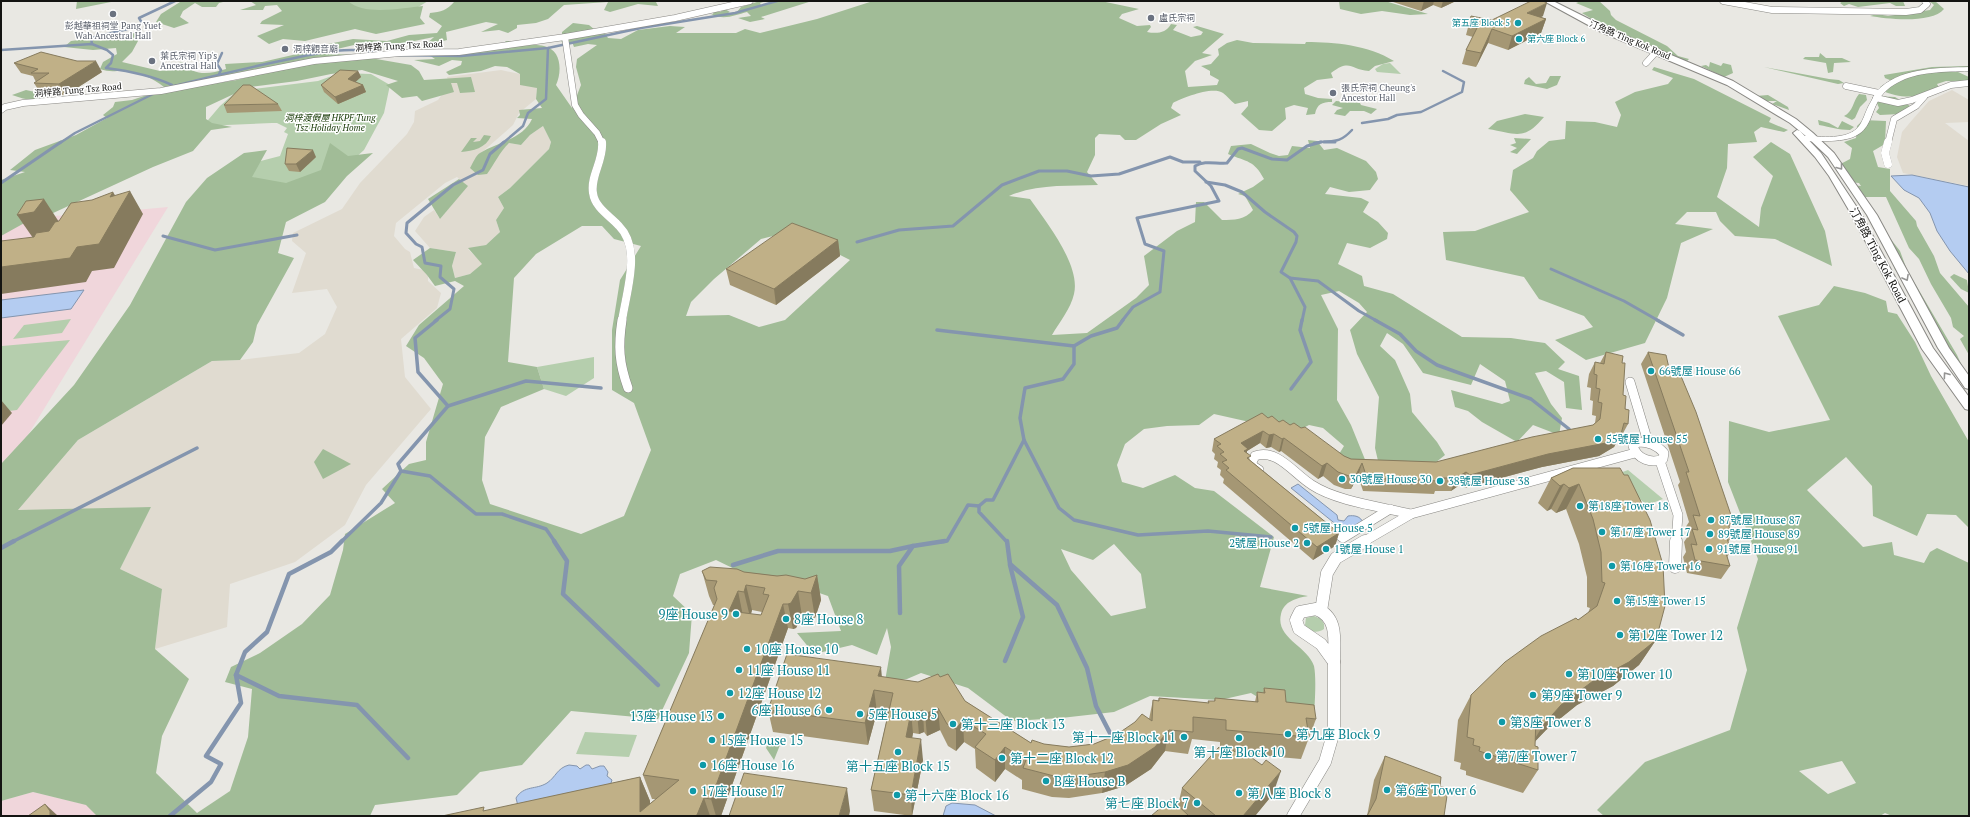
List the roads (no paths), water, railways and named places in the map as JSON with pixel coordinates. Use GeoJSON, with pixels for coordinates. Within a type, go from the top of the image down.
{"type":"FeatureCollection","features":[{"type":"Feature","properties":{"kind":"main road","name":"汀角路 Ting Kok Road"},"geometry":{"type":"LineString","coordinates":[[1548,1],[1598,27],[1730,83],[1776,112],[1831,155],[1872,215],[1944,348],[1969,385]]}},
{"type":"Feature","properties":{"kind":"main road","name":"汀角路 Ting Kok Road"},"geometry":{"type":"LineString","coordinates":[[1805,135],[1855,212],[1928,349],[1969,406]]}},
{"type":"Feature","properties":{"kind":"street","name":"洞梓路 Tung Tsz Road"},"geometry":{"type":"LineString","coordinates":[[1,110],[5,107],[23,104],[161,91],[314,61],[400,53],[459,52],[565,37],[675,18],[750,1]]}},
{"type":"Feature","properties":{"kind":"street"},"geometry":{"type":"LineString","coordinates":[[1723,1],[1772,10],[1906,12],[1917,11],[1926,7],[1927,4],[1925,1]]}},
{"type":"Feature","properties":{"kind":"street"},"geometry":{"type":"LineString","coordinates":[[565,37],[574,99],[578,111],[586,123],[596,132],[602,141],[603,152],[593,183],[592,194],[596,204],[627,235],[631,247],[630,268],[620,338],[620,365],[628,388]]}},
{"type":"Feature","properties":{"kind":"street"},"geometry":{"type":"LineString","coordinates":[[1646,63],[1657,51]]}},
{"type":"Feature","properties":{"kind":"street"},"geometry":{"type":"LineString","coordinates":[[1805,135],[1844,138],[1854,134],[1862,129],[1877,96],[1890,83],[1908,76],[1933,71],[1969,69]]}},
{"type":"Feature","properties":{"kind":"street"},"geometry":{"type":"LineString","coordinates":[[1898,103],[1925,96],[1951,85],[1969,83]]}},
{"type":"Feature","properties":{"kind":"street"},"geometry":{"type":"LineString","coordinates":[[1846,86],[1898,103],[1907,113]]}},
{"type":"Feature","properties":{"kind":"street"},"geometry":{"type":"LineString","coordinates":[[1888,164],[1885,153],[1894,119],[1907,113],[1925,96]]}},
{"type":"Feature","properties":{"kind":"street"},"geometry":{"type":"LineString","coordinates":[[1630,382],[1648,442]]}},
{"type":"Feature","properties":{"kind":"street"},"geometry":{"type":"LineString","coordinates":[[1648,442],[1661,450],[1664,456],[1660,461],[1647,460],[1635,453],[1633,446],[1635,444],[1648,442]]}},
{"type":"Feature","properties":{"kind":"street"},"geometry":{"type":"LineString","coordinates":[[1321,611],[1327,573],[1336,558],[1411,514],[1635,453]]}},
{"type":"Feature","properties":{"kind":"street"},"geometry":{"type":"LineString","coordinates":[[1265,476],[1253,466],[1252,459],[1258,454],[1274,454],[1312,485],[1330,494],[1411,514]]}},
{"type":"Feature","properties":{"kind":"street"},"geometry":{"type":"LineString","coordinates":[[1660,461],[1678,515],[1675,567]]}},
{"type":"Feature","properties":{"kind":"street"},"geometry":{"type":"LineString","coordinates":[[1319,519],[1343,538],[1390,509]]}},
{"type":"Feature","properties":{"kind":"street"},"geometry":{"type":"LineString","coordinates":[[1293,816],[1318,776],[1330,747],[1334,731],[1334,662],[1334,627],[1329,616],[1321,611],[1310,609],[1300,612],[1297,615],[1296,624],[1302,633],[1326,650],[1334,662]]}},
{"type":"Feature","properties":{"kind":"water"},"geometry":{"type":"Polygon","coordinates":[[[1912,175],[1969,187],[1969,274],[1950,251],[1937,231],[1930,213],[1919,198],[1904,190],[1891,176],[1912,175]]]}},
{"type":"Feature","properties":{"kind":"water"},"geometry":{"type":"Polygon","coordinates":[[[84,290],[71,309],[1,318],[1,300],[84,290]]]}},
{"type":"Feature","properties":{"kind":"water"},"geometry":{"type":"Polygon","coordinates":[[[1298,484],[1337,515],[1338,520],[1344,521],[1348,516],[1355,516],[1359,517],[1363,523],[1349,530],[1338,526],[1291,488],[1298,484]]]}},
{"type":"Feature","properties":{"kind":"water"},"geometry":{"type":"Polygon","coordinates":[[[569,765],[577,766],[580,769],[586,765],[589,765],[592,769],[604,766],[608,772],[607,776],[612,780],[610,786],[518,806],[516,798],[519,794],[526,789],[547,783],[559,770],[569,765]]]}},
{"type":"Feature","properties":{"kind":"water"},"geometry":{"type":"Polygon","coordinates":[[[952,803],[975,805],[996,816],[943,816],[946,806],[952,803]]]}},
{"type":"Feature","properties":{"kind":"waterway"},"geometry":{"type":"LineString","coordinates":[[92,44],[91,38],[136,27],[142,23],[139,18],[175,1]]}},
{"type":"Feature","properties":{"kind":"waterway"},"geometry":{"type":"LineString","coordinates":[[548,48],[641,28],[735,13],[777,1]]}},
{"type":"Feature","properties":{"kind":"waterway"},"geometry":{"type":"LineString","coordinates":[[1,50],[92,44]]}},
{"type":"Feature","properties":{"kind":"waterway"},"geometry":{"type":"LineString","coordinates":[[92,44],[107,50],[113,55],[111,63],[106,68],[140,74],[172,85]]}},
{"type":"Feature","properties":{"kind":"waterway"},"geometry":{"type":"LineString","coordinates":[[394,55],[461,56],[548,48]]}},
{"type":"Feature","properties":{"kind":"waterway"},"geometry":{"type":"LineString","coordinates":[[503,143],[523,126],[528,113],[546,99],[548,48]]}},
{"type":"Feature","properties":{"kind":"waterway"},"geometry":{"type":"LineString","coordinates":[[166,88],[237,70],[328,52],[353,50],[377,53]]}},
{"type":"Feature","properties":{"kind":"waterway"},"geometry":{"type":"LineString","coordinates":[[219,74],[221,70],[217,64],[222,53]]}},
{"type":"Feature","properties":{"kind":"waterway"},"geometry":{"type":"LineString","coordinates":[[1362,123],[1388,119],[1397,115],[1421,112],[1462,92],[1464,82],[1443,71]]}},
{"type":"Feature","properties":{"kind":"waterway"},"geometry":{"type":"LineString","coordinates":[[60,143],[75,133],[153,94]]}},
{"type":"Feature","properties":{"kind":"waterway"},"geometry":{"type":"LineString","coordinates":[[1314,143],[1338,140],[1352,130]]}},
{"type":"Feature","properties":{"kind":"waterway"},"geometry":{"type":"LineString","coordinates":[[1,183],[61,142]]}},
{"type":"Feature","properties":{"kind":"waterway"},"geometry":{"type":"LineString","coordinates":[[435,321],[450,309],[454,289],[440,277],[441,266],[425,263],[422,247],[416,244],[406,233],[407,223],[453,185],[483,170],[490,154],[504,142]]}},
{"type":"Feature","properties":{"kind":"waterway"},"geometry":{"type":"LineString","coordinates":[[1207,182],[1195,171],[1195,166],[1207,163],[1227,163],[1238,149],[1242,148],[1272,159],[1287,160],[1307,146],[1321,142]]}},
{"type":"Feature","properties":{"kind":"waterway"},"geometry":{"type":"LineString","coordinates":[[1324,142],[1335,142]]}},
{"type":"Feature","properties":{"kind":"waterway"},"geometry":{"type":"LineString","coordinates":[[857,242],[899,230],[953,226],[1002,185],[1039,171],[1067,171],[1091,176],[1119,174],[1170,157],[1183,162],[1200,162]]}},
{"type":"Feature","properties":{"kind":"waterway"},"geometry":{"type":"LineString","coordinates":[[1122,321],[1133,307],[1160,292],[1164,251],[1145,244],[1137,218],[1219,201],[1211,186],[1207,182]]}},
{"type":"Feature","properties":{"kind":"waterway"},"geometry":{"type":"LineString","coordinates":[[1207,182],[1225,185],[1242,192],[1265,212],[1294,232],[1297,236],[1296,242],[1281,272],[1290,278]]}},
{"type":"Feature","properties":{"kind":"waterway"},"geometry":{"type":"LineString","coordinates":[[163,236],[215,250],[297,235]]}},
{"type":"Feature","properties":{"kind":"waterway"},"geometry":{"type":"LineString","coordinates":[[1551,269],[1624,301],[1659,321]]}},
{"type":"Feature","properties":{"kind":"waterway"},"geometry":{"type":"LineString","coordinates":[[1290,278],[1318,281],[1359,311],[1377,321]]}},
{"type":"Feature","properties":{"kind":"waterway"},"geometry":{"type":"LineString","coordinates":[[1290,278],[1305,307],[1302,321]]}},
{"type":"Feature","properties":{"kind":"waterway"},"geometry":{"type":"LineString","coordinates":[[437,320],[415,338],[418,372],[448,406]]}},
{"type":"Feature","properties":{"kind":"waterway"},"geometry":{"type":"LineString","coordinates":[[1074,346],[1091,336],[1117,328],[1123,320]]}},
{"type":"Feature","properties":{"kind":"waterway"},"geometry":{"type":"LineString","coordinates":[[1291,389],[1311,362],[1300,330],[1302,320]]}},
{"type":"Feature","properties":{"kind":"waterway"},"geometry":{"type":"LineString","coordinates":[[1375,320],[1400,334],[1416,351],[1437,365],[1531,399],[1569,429]]}},
{"type":"Feature","properties":{"kind":"waterway"},"geometry":{"type":"LineString","coordinates":[[1657,320],[1683,335]]}},
{"type":"Feature","properties":{"kind":"waterway"},"geometry":{"type":"LineString","coordinates":[[937,330],[1074,346]]}},
{"type":"Feature","properties":{"kind":"waterway"},"geometry":{"type":"LineString","coordinates":[[1024,440],[1020,418],[1025,388],[1063,379],[1074,364],[1074,346]]}},
{"type":"Feature","properties":{"kind":"waterway"},"geometry":{"type":"LineString","coordinates":[[448,406],[526,381],[601,388]]}},
{"type":"Feature","properties":{"kind":"waterway"},"geometry":{"type":"LineString","coordinates":[[401,471],[398,464],[448,406]]}},
{"type":"Feature","properties":{"kind":"waterway"},"geometry":{"type":"LineString","coordinates":[[979,506],[986,500],[993,500],[1024,440]]}},
{"type":"Feature","properties":{"kind":"waterway"},"geometry":{"type":"LineString","coordinates":[[1024,440],[1059,508],[1074,520],[1138,535],[1208,531],[1271,537]]}},
{"type":"Feature","properties":{"kind":"waterway"},"geometry":{"type":"LineString","coordinates":[[12,542],[197,448]]}},
{"type":"Feature","properties":{"kind":"waterway"},"geometry":{"type":"LineString","coordinates":[[341,542],[381,503],[401,471]]}},
{"type":"Feature","properties":{"kind":"waterway"},"geometry":{"type":"LineString","coordinates":[[401,471],[430,476],[476,514],[502,514],[546,529],[555,542]]}},
{"type":"Feature","properties":{"kind":"waterway"},"geometry":{"type":"LineString","coordinates":[[939,542],[947,541],[968,505],[979,506]]}},
{"type":"Feature","properties":{"kind":"waterway"},"geometry":{"type":"LineString","coordinates":[[979,506],[979,512],[1007,542]]}},
{"type":"Feature","properties":{"kind":"waterway"},"geometry":{"type":"LineString","coordinates":[[1,548],[14,541]]}},
{"type":"Feature","properties":{"kind":"waterway"},"geometry":{"type":"LineString","coordinates":[[554,541],[567,561],[563,594],[658,685]]}},
{"type":"Feature","properties":{"kind":"waterway"},"geometry":{"type":"LineString","coordinates":[[913,546],[945,541]]}},
{"type":"Feature","properties":{"kind":"waterway"},"geometry":{"type":"LineString","coordinates":[[1007,541],[1010,564],[1057,605],[1087,668],[1096,706],[1111,735]]}},
{"type":"Feature","properties":{"kind":"waterway"},"geometry":{"type":"LineString","coordinates":[[236,675],[245,652],[267,632],[289,574],[331,552],[341,542]]}},
{"type":"Feature","properties":{"kind":"waterway"},"geometry":{"type":"LineString","coordinates":[[733,565],[778,551],[890,551],[913,546]]}},
{"type":"Feature","properties":{"kind":"waterway"},"geometry":{"type":"LineString","coordinates":[[900,613],[899,566],[913,546]]}},
{"type":"Feature","properties":{"kind":"waterway"},"geometry":{"type":"LineString","coordinates":[[1005,661],[1023,617],[1010,565]]}},
{"type":"Feature","properties":{"kind":"waterway"},"geometry":{"type":"LineString","coordinates":[[170,816],[211,782],[221,764],[206,756],[241,703],[236,675]]}},
{"type":"Feature","properties":{"kind":"waterway"},"geometry":{"type":"LineString","coordinates":[[236,675],[279,696],[357,705],[408,758]]}},
{"type":"Feature","properties":{"kind":"place","name":"彭越華祖祠堂 Pang Yuet Wah Ancestral Hall"},"geometry":{"type":"Point","coordinates":[113,14]}},
{"type":"Feature","properties":{"kind":"place","name":"盧氏宗祠"},"geometry":{"type":"Point","coordinates":[1151,18]}},
{"type":"Feature","properties":{"kind":"place","name":"第五座 Block 5"},"geometry":{"type":"Point","coordinates":[1518,23]}},
{"type":"Feature","properties":{"kind":"place","name":"第六座 Block 6"},"geometry":{"type":"Point","coordinates":[1519,39]}},
{"type":"Feature","properties":{"kind":"place","name":"洞梓觀音廟"},"geometry":{"type":"Point","coordinates":[285,49]}},
{"type":"Feature","properties":{"kind":"place","name":"葉氏宗祠 Yip's Ancestral Hall"},"geometry":{"type":"Point","coordinates":[152,61]}},
{"type":"Feature","properties":{"kind":"place","name":"張氏宗祠 Cheung's Ancestor Hall"},"geometry":{"type":"Point","coordinates":[1333,93]}},
{"type":"Feature","properties":{"kind":"place","name":"66號屋 House 66"},"geometry":{"type":"Point","coordinates":[1651,371]}},
{"type":"Feature","properties":{"kind":"place","name":"55號屋 House 55"},"geometry":{"type":"Point","coordinates":[1598,439]}},
{"type":"Feature","properties":{"kind":"place","name":"30號屋 House 30"},"geometry":{"type":"Point","coordinates":[1342,479]}},
{"type":"Feature","properties":{"kind":"place","name":"38號屋 House 38"},"geometry":{"type":"Point","coordinates":[1440,481]}},
{"type":"Feature","properties":{"kind":"place","name":"第18座 Tower 18"},"geometry":{"type":"Point","coordinates":[1580,506]}},
{"type":"Feature","properties":{"kind":"place","name":"87號屋 House 87"},"geometry":{"type":"Point","coordinates":[1711,520]}},
{"type":"Feature","properties":{"kind":"place","name":"5號屋 House 5"},"geometry":{"type":"Point","coordinates":[1295,528]}},
{"type":"Feature","properties":{"kind":"place","name":"第17座 Tower 17"},"geometry":{"type":"Point","coordinates":[1602,532]}},
{"type":"Feature","properties":{"kind":"place","name":"89號屋 House 89"},"geometry":{"type":"Point","coordinates":[1710,534]}},
{"type":"Feature","properties":{"kind":"place","name":"2號屋 House 2"},"geometry":{"type":"Point","coordinates":[1307,543]}},
{"type":"Feature","properties":{"kind":"place","name":"1號屋 House 1"},"geometry":{"type":"Point","coordinates":[1326,549]}},
{"type":"Feature","properties":{"kind":"place","name":"91號屋 House 91"},"geometry":{"type":"Point","coordinates":[1709,549]}},
{"type":"Feature","properties":{"kind":"place","name":"第16座 Tower 16"},"geometry":{"type":"Point","coordinates":[1612,566]}},
{"type":"Feature","properties":{"kind":"place","name":"第15座 Tower 15"},"geometry":{"type":"Point","coordinates":[1617,601]}},
{"type":"Feature","properties":{"kind":"place","name":"9座 House 9"},"geometry":{"type":"Point","coordinates":[736,614]}},
{"type":"Feature","properties":{"kind":"place","name":"8座 House 8"},"geometry":{"type":"Point","coordinates":[786,619]}},
{"type":"Feature","properties":{"kind":"place","name":"第12座 Tower 12"},"geometry":{"type":"Point","coordinates":[1620,635]}},
{"type":"Feature","properties":{"kind":"place","name":"10座 House 10"},"geometry":{"type":"Point","coordinates":[747,649]}},
{"type":"Feature","properties":{"kind":"place","name":"11座 House 11"},"geometry":{"type":"Point","coordinates":[739,670]}},
{"type":"Feature","properties":{"kind":"place","name":"第10座 Tower 10"},"geometry":{"type":"Point","coordinates":[1569,674]}},
{"type":"Feature","properties":{"kind":"place","name":"12座 House 12"},"geometry":{"type":"Point","coordinates":[730,693]}},
{"type":"Feature","properties":{"kind":"place","name":"第9座 Tower 9"},"geometry":{"type":"Point","coordinates":[1533,695]}},
{"type":"Feature","properties":{"kind":"place","name":"6座 House 6"},"geometry":{"type":"Point","coordinates":[829,710]}},
{"type":"Feature","properties":{"kind":"place","name":"5座 House 5"},"geometry":{"type":"Point","coordinates":[860,714]}},
{"type":"Feature","properties":{"kind":"place","name":"13座 House 13"},"geometry":{"type":"Point","coordinates":[721,716]}},
{"type":"Feature","properties":{"kind":"place","name":"第8座 Tower 8"},"geometry":{"type":"Point","coordinates":[1502,722]}},
{"type":"Feature","properties":{"kind":"place","name":"第十三座 Block 13"},"geometry":{"type":"Point","coordinates":[953,724]}},
{"type":"Feature","properties":{"kind":"place","name":"第九座 Block 9"},"geometry":{"type":"Point","coordinates":[1288,734]}},
{"type":"Feature","properties":{"kind":"place","name":"第十一座 Block 11"},"geometry":{"type":"Point","coordinates":[1184,737]}},
{"type":"Feature","properties":{"kind":"place","name":"第十座 Block 10"},"geometry":{"type":"Point","coordinates":[1239,738]}},
{"type":"Feature","properties":{"kind":"place","name":"15座 House 15"},"geometry":{"type":"Point","coordinates":[712,740]}},
{"type":"Feature","properties":{"kind":"place","name":"第十五座 Block 15"},"geometry":{"type":"Point","coordinates":[898,752]}},
{"type":"Feature","properties":{"kind":"place","name":"第7座 Tower 7"},"geometry":{"type":"Point","coordinates":[1488,756]}},
{"type":"Feature","properties":{"kind":"place","name":"第十二座 Block 12"},"geometry":{"type":"Point","coordinates":[1002,758]}},
{"type":"Feature","properties":{"kind":"place","name":"16座 House 16"},"geometry":{"type":"Point","coordinates":[703,765]}},
{"type":"Feature","properties":{"kind":"place","name":"B座 House B"},"geometry":{"type":"Point","coordinates":[1046,781]}},
{"type":"Feature","properties":{"kind":"place","name":"第6座 Tower 6"},"geometry":{"type":"Point","coordinates":[1387,790]}},
{"type":"Feature","properties":{"kind":"place","name":"17座 House 17"},"geometry":{"type":"Point","coordinates":[693,791]}},
{"type":"Feature","properties":{"kind":"place","name":"第八座 Block 8"},"geometry":{"type":"Point","coordinates":[1239,793]}},
{"type":"Feature","properties":{"kind":"place","name":"第十六座 Block 16"},"geometry":{"type":"Point","coordinates":[897,795]}},
{"type":"Feature","properties":{"kind":"place","name":"第七座 Block 7"},"geometry":{"type":"Point","coordinates":[1197,803]}},
{"type":"Feature","properties":{"kind":"park label","name":"洞梓渡假屋 HKPF Tung Tsz Holiday Home"},"geometry":{"type":"Point","coordinates":[330,124]}}]}
